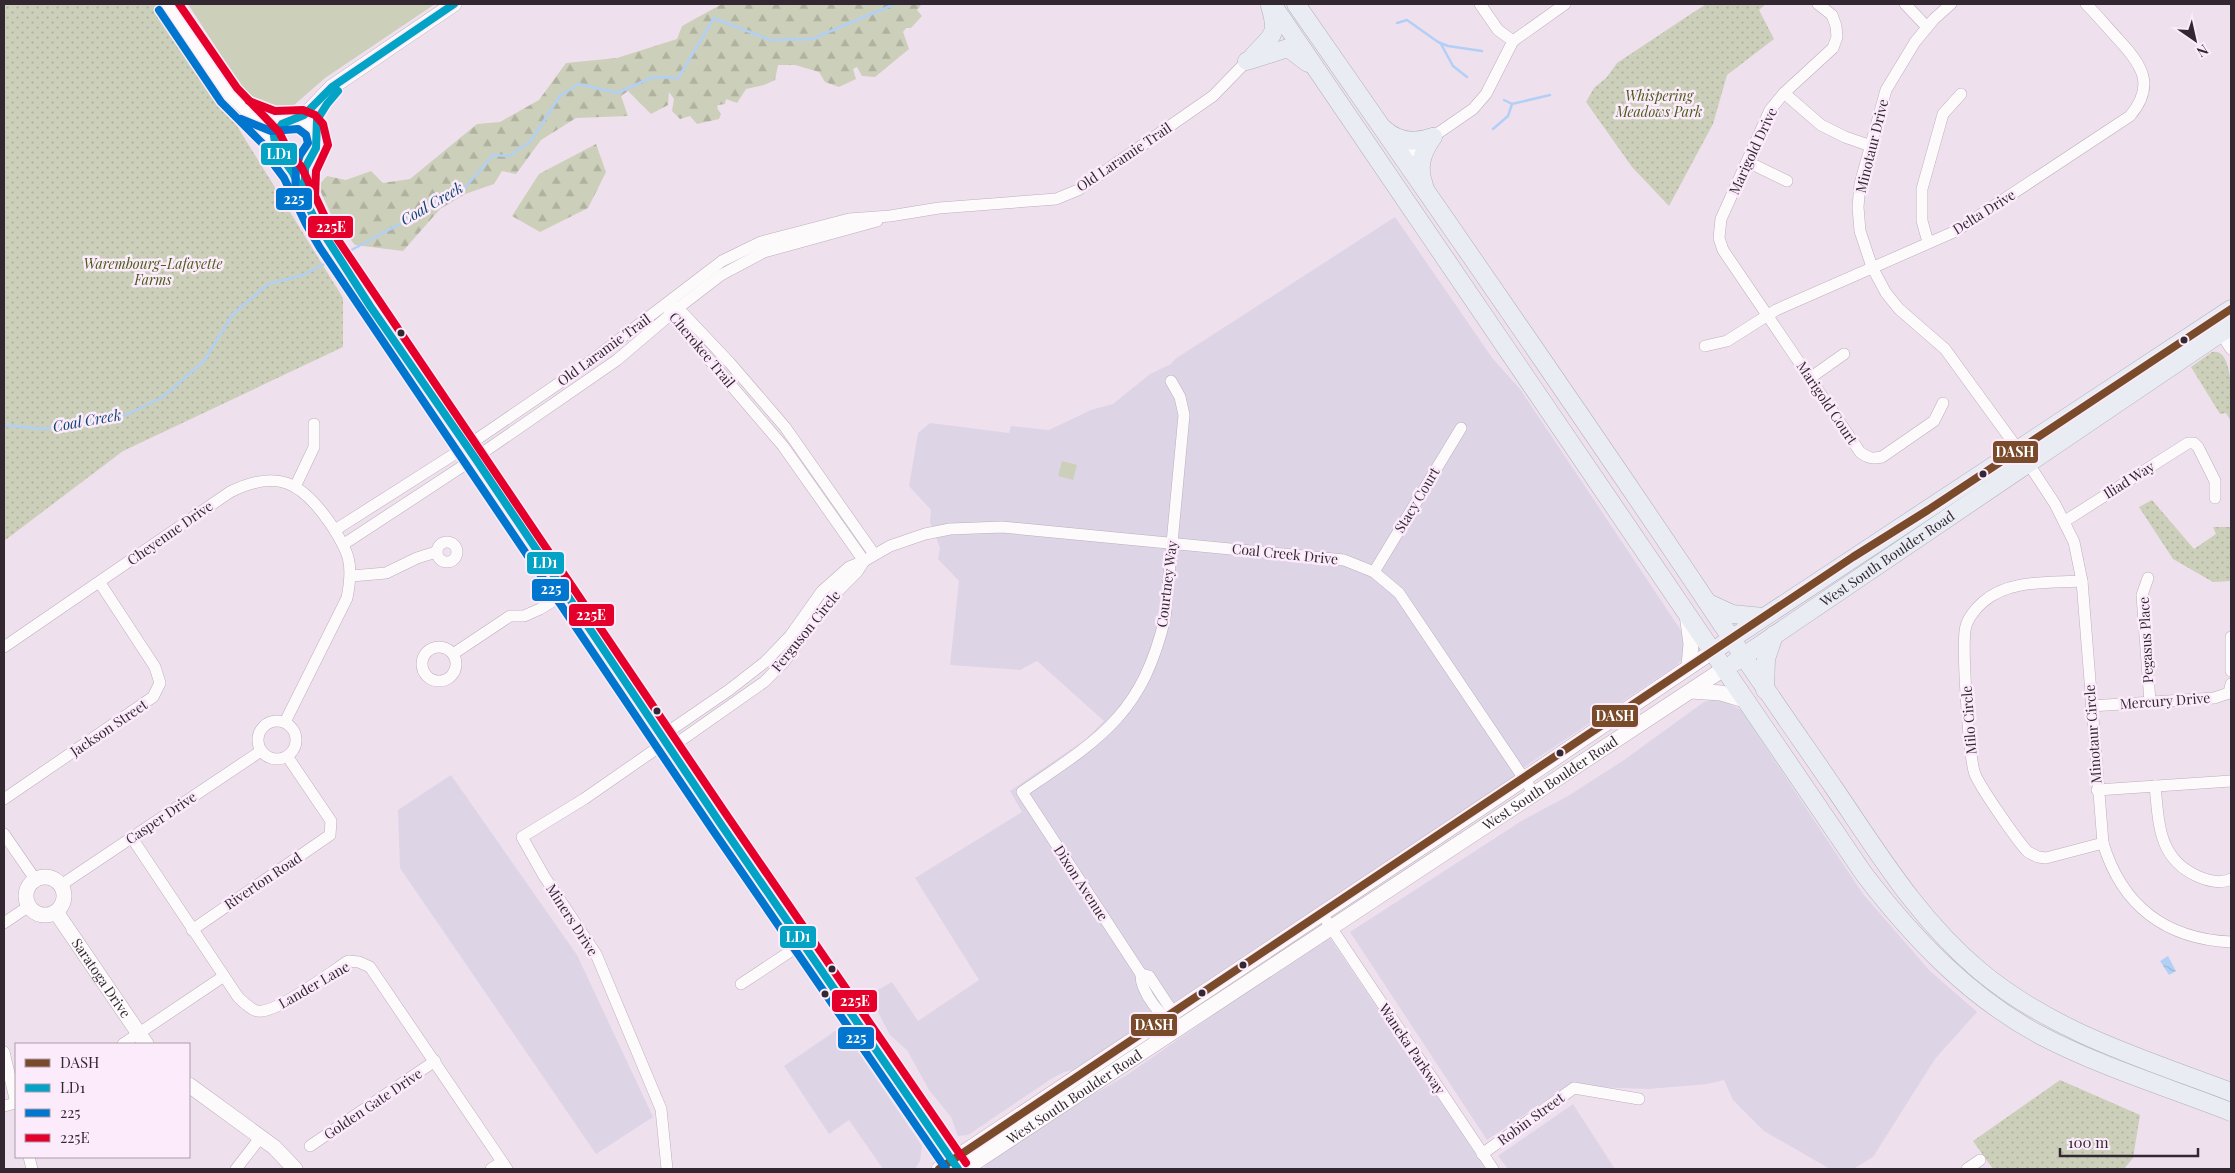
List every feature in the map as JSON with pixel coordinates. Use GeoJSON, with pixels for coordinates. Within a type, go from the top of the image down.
{"type":"FeatureCollection","features":[{"type":"Feature","properties":{"kind":"main road"},"geometry":{"type":"LineString","coordinates":[[1247,61],[1270,39],[1274,31],[1276,25],[1271,4]]}},
{"type":"Feature","properties":{"kind":"main road"},"geometry":{"type":"LineString","coordinates":[[1271,4],[1369,143],[1864,874],[1914,935],[1951,972],[1990,1004],[2046,1037],[2094,1061],[2231,1112]]}},
{"type":"Feature","properties":{"kind":"main road"},"geometry":{"type":"LineString","coordinates":[[1296,4],[1426,190],[1765,690],[1914,905],[1938,932],[1979,970],[2021,1001],[2069,1029],[2135,1057],[2231,1092]]}},
{"type":"Feature","properties":{"kind":"main road"},"geometry":{"type":"LineString","coordinates":[[1247,61],[1276,50],[1288,48],[1321,74]]}},
{"type":"Feature","properties":{"kind":"main road"},"geometry":{"type":"LineString","coordinates":[[1380,125],[1388,133],[1406,141],[1434,137]]}},
{"type":"Feature","properties":{"kind":"main road"},"geometry":{"type":"LineString","coordinates":[[1426,190],[1421,176],[1421,162],[1426,148],[1434,137]]}},
{"type":"Feature","properties":{"kind":"main road"},"geometry":{"type":"LineString","coordinates":[[1369,143],[1390,157],[1402,158]]}},
{"type":"Feature","properties":{"kind":"main road","name":"West South Boulder Road"},"geometry":{"type":"LineString","coordinates":[[1725,668],[2023,457],[2221,327],[2231,310]]}},
{"type":"Feature","properties":{"kind":"main road","name":"West South Boulder Road"},"geometry":{"type":"LineString","coordinates":[[1713,651],[1853,556],[2023,457]]}},
{"type":"Feature","properties":{"kind":"main road"},"geometry":{"type":"LineString","coordinates":[[1707,603],[1732,614],[1763,617]]}},
{"type":"Feature","properties":{"kind":"main road"},"geometry":{"type":"LineString","coordinates":[[1765,690],[1766,658],[1774,635]]}},
{"type":"Feature","properties":{"kind":"street"},"geometry":{"type":"LineString","coordinates":[[167,4],[229,95],[245,110],[249,118],[271,138],[305,198],[314,220],[328,242],[955,1165]]}},
{"type":"Feature","properties":{"kind":"street"},"geometry":{"type":"LineString","coordinates":[[274,145],[276,132],[290,120],[310,110],[332,87],[454,4]]}},
{"type":"Feature","properties":{"kind":"street"},"geometry":{"type":"LineString","coordinates":[[1480,4],[1498,30],[1513,41]]}},
{"type":"Feature","properties":{"kind":"street"},"geometry":{"type":"LineString","coordinates":[[1402,158],[1473,109],[1486,94],[1513,41],[1565,4]]}},
{"type":"Feature","properties":{"kind":"street","name":"Marigold Drive"},"geometry":{"type":"LineString","coordinates":[[1767,316],[1723,250],[1720,238],[1721,220],[1770,110],[1784,93],[1833,48],[1837,37],[1836,26],[1832,16],[1818,4]]}},
{"type":"Feature","properties":{"kind":"street"},"geometry":{"type":"LineString","coordinates":[[1905,4],[1927,27]]}},
{"type":"Feature","properties":{"kind":"street","name":"Minotaur Drive"},"geometry":{"type":"LineString","coordinates":[[1951,4],[1927,27],[1897,68],[1886,90],[1860,184],[1858,207],[1860,231],[1872,267],[1886,293],[1899,309],[1945,349],[2023,457]]}},
{"type":"Feature","properties":{"kind":"street","name":"Delta Drive"},"geometry":{"type":"LineString","coordinates":[[1705,346],[1726,342],[1767,316],[1872,267],[1956,231],[2130,116],[2139,105],[2143,94],[2144,81],[2141,67],[2133,55],[2086,4]]}},
{"type":"Feature","properties":{"kind":"street","name":"Old Laramie Trail"},"geometry":{"type":"LineString","coordinates":[[344,544],[622,339],[672,308],[722,261],[761,242],[849,219],[890,216],[939,208],[1056,199],[1078,190],[1213,96],[1247,61]]}},
{"type":"Feature","properties":{"kind":"street"},"geometry":{"type":"LineString","coordinates":[[316,131],[323,110],[354,72]]}},
{"type":"Feature","properties":{"kind":"street"},"geometry":{"type":"LineString","coordinates":[[1784,93],[1821,125],[1845,137],[1871,146]]}},
{"type":"Feature","properties":{"kind":"street"},"geometry":{"type":"LineString","coordinates":[[1928,242],[1922,222],[1922,189],[1943,114],[1961,94]]}},
{"type":"Feature","properties":{"kind":"street"},"geometry":{"type":"LineString","coordinates":[[245,110],[269,120],[290,120],[309,123],[316,131],[318,139],[317,148],[309,159],[306,169],[305,198]]}},
{"type":"Feature","properties":{"kind":"street"},"geometry":{"type":"LineString","coordinates":[[284,159],[296,163],[309,159]]}},
{"type":"Feature","properties":{"kind":"street"},"geometry":{"type":"LineString","coordinates":[[1748,162],[1787,181]]}},
{"type":"Feature","properties":{"kind":"street","name":"Cherokee Trail"},"geometry":{"type":"LineString","coordinates":[[672,308],[719,352],[785,427],[874,554]]}},
{"type":"Feature","properties":{"kind":"street","name":"Cherokee Trail"},"geometry":{"type":"LineString","coordinates":[[672,308],[783,446],[864,562]]}},
{"type":"Feature","properties":{"kind":"street","name":"Marigold Court"},"geometry":{"type":"LineString","coordinates":[[1767,316],[1860,452],[1873,459],[1882,457],[1934,421],[1943,404]]}},
{"type":"Feature","properties":{"kind":"street"},"geometry":{"type":"LineString","coordinates":[[2221,327],[2231,349]]}},
{"type":"Feature","properties":{"kind":"street"},"geometry":{"type":"LineString","coordinates":[[1810,378],[1844,354]]}},
{"type":"Feature","properties":{"kind":"street","name":"Courtney Way"},"geometry":{"type":"LineString","coordinates":[[1022,792],[1089,746],[1110,727],[1133,699],[1147,674],[1158,645],[1164,618],[1184,415],[1180,397],[1170,381]]}},
{"type":"Feature","properties":{"kind":"street"},"geometry":{"type":"LineString","coordinates":[[295,487],[314,447],[314,424]]}},
{"type":"Feature","properties":{"kind":"street","name":"Stacy Court"},"geometry":{"type":"LineString","coordinates":[[1374,572],[1461,428]]}},
{"type":"Feature","properties":{"kind":"street","name":"Iliad Way"},"geometry":{"type":"LineString","coordinates":[[2065,521],[2188,443],[2194,443],[2215,481],[2215,498]]}},
{"type":"Feature","properties":{"kind":"street","name":"Old Laramie Trail"},"geometry":{"type":"LineString","coordinates":[[335,530],[471,452]]}},
{"type":"Feature","properties":{"kind":"street","name":"Minotaur Circle"},"geometry":{"type":"LineString","coordinates":[[2023,457],[2065,521],[2074,542],[2082,581],[2097,790],[2103,843],[2108,861],[2120,884],[2131,899],[2149,916],[2171,929],[2187,935],[2214,941],[2231,942]]}},
{"type":"Feature","properties":{"kind":"street","name":"Cheyenne Drive"},"geometry":{"type":"LineString","coordinates":[[4,646],[230,492],[250,482],[278,481],[295,487],[308,495],[316,503],[335,530]]}},
{"type":"Feature","properties":{"kind":"street","name":"Ferguson Circle"},"geometry":{"type":"LineString","coordinates":[[666,742],[765,662],[784,643],[812,605],[833,581],[849,567],[864,562],[874,554],[912,537],[950,529],[1002,527],[1038,531]]}},
{"type":"Feature","properties":{"kind":"street"},"geometry":{"type":"LineString","coordinates":[[285,722],[347,598],[352,576],[350,563],[344,544],[335,530]]}},
{"type":"Feature","properties":{"kind":"street","name":"Coal Creek Drive"},"geometry":{"type":"LineString","coordinates":[[1038,531],[1344,560],[1374,572],[1399,593],[1535,795]]}},
{"type":"Feature","properties":{"kind":"street"},"geometry":{"type":"LineString","coordinates":[[352,576],[386,573],[416,558],[436,552]]}},
{"type":"Feature","properties":{"kind":"street","name":"Pegasus Place"},"geometry":{"type":"LineString","coordinates":[[2148,578],[2142,595],[2150,702]]}},
{"type":"Feature","properties":{"kind":"street","name":"Milo Circle"},"geometry":{"type":"LineString","coordinates":[[2082,581],[2025,584],[2009,588],[1990,597],[1974,611],[1966,626],[1963,645],[1971,759],[1978,780],[2028,852],[2038,857],[2046,858],[2103,843]]}},
{"type":"Feature","properties":{"kind":"street","name":"Jackson Street"},"geometry":{"type":"LineString","coordinates":[[4,799],[153,698],[160,683],[155,667],[100,582]]}},
{"type":"Feature","properties":{"kind":"street"},"geometry":{"type":"LineString","coordinates":[[452,654],[510,616],[524,616],[540,609],[566,593]]}},
{"type":"Feature","properties":{"kind":"street"},"geometry":{"type":"LineString","coordinates":[[1687,612],[1691,644],[1689,666]]}},
{"type":"Feature","properties":{"kind":"street"},"geometry":{"type":"LineString","coordinates":[[2231,638],[2231,671]]}},
{"type":"Feature","properties":{"kind":"street","name":"West South Boulder Road"},"geometry":{"type":"LineString","coordinates":[[939,1169],[955,1165],[1168,1016],[1524,780],[1713,651]]}},
{"type":"Feature","properties":{"kind":"street","name":"West South Boulder Road"},"geometry":{"type":"LineString","coordinates":[[965,1169],[1332,929],[1725,668]]}},
{"type":"Feature","properties":{"kind":"street","name":"Mercury Drive"},"geometry":{"type":"LineString","coordinates":[[2091,706],[2214,698],[2229,693],[2231,684]]}},
{"type":"Feature","properties":{"kind":"street"},"geometry":{"type":"LineString","coordinates":[[1691,691],[1722,693],[1748,701]]}},
{"type":"Feature","properties":{"kind":"street"},"geometry":{"type":"LineString","coordinates":[[273,720],[285,722],[293,729],[296,741],[295,746],[287,756],[270,758],[261,751],[258,735],[263,725],[273,720]]}},
{"type":"Feature","properties":{"kind":"street","name":"Miners Drive"},"geometry":{"type":"LineString","coordinates":[[666,742],[584,799],[522,837],[544,876],[596,954],[661,1109],[667,1169]]}},
{"type":"Feature","properties":{"kind":"street","name":"Casper Drive"},"geometry":{"type":"LineString","coordinates":[[61,885],[261,751]]}},
{"type":"Feature","properties":{"kind":"street","name":"Riverton Road"},"geometry":{"type":"LineString","coordinates":[[192,930],[328,838],[332,831],[331,821],[287,756]]}},
{"type":"Feature","properties":{"kind":"street"},"geometry":{"type":"LineString","coordinates":[[2097,790],[2231,781]]}},
{"type":"Feature","properties":{"kind":"street"},"geometry":{"type":"LineString","coordinates":[[2155,786],[2160,833],[2166,848],[2176,862],[2189,872],[2203,879],[2224,882],[2231,879]]}},
{"type":"Feature","properties":{"kind":"street","name":"Dixon Avenue"},"geometry":{"type":"LineString","coordinates":[[1022,792],[1141,974],[1149,976],[1168,1016],[1178,1029]]}},
{"type":"Feature","properties":{"kind":"street"},"geometry":{"type":"LineString","coordinates":[[4,834],[35,879]]}},
{"type":"Feature","properties":{"kind":"street","name":"Lander Lane"},"geometry":{"type":"LineString","coordinates":[[132,838],[224,976],[246,1005],[256,1011],[268,1010],[281,1005],[348,961],[358,962],[370,967],[382,981],[436,1061],[504,1166]]}},
{"type":"Feature","properties":{"kind":"street"},"geometry":{"type":"LineString","coordinates":[[52,878],[61,885],[64,897],[63,903],[56,912],[44,915],[38,914],[29,906],[26,892],[35,879],[52,878]]}},
{"type":"Feature","properties":{"kind":"street"},"geometry":{"type":"LineString","coordinates":[[4,923],[29,906]]}},
{"type":"Feature","properties":{"kind":"street","name":"Saratoga Drive"},"geometry":{"type":"LineString","coordinates":[[56,912],[142,1039]]}},
{"type":"Feature","properties":{"kind":"street","name":"Waneka Parkway"},"geometry":{"type":"LineString","coordinates":[[1322,914],[1493,1169]]}},
{"type":"Feature","properties":{"kind":"street"},"geometry":{"type":"LineString","coordinates":[[741,984],[803,942]]}},
{"type":"Feature","properties":{"kind":"street"},"geometry":{"type":"LineString","coordinates":[[128,1043],[142,1039],[224,976]]}},
{"type":"Feature","properties":{"kind":"street"},"geometry":{"type":"LineString","coordinates":[[4,1052],[15,1099]]}},
{"type":"Feature","properties":{"kind":"street","name":"Golden Gate Drive"},"geometry":{"type":"LineString","coordinates":[[310,1146],[436,1061]]}},
{"type":"Feature","properties":{"kind":"street"},"geometry":{"type":"LineString","coordinates":[[190,1086],[284,1155],[295,1169]]}},
{"type":"Feature","properties":{"kind":"street","name":"Robin Street"},"geometry":{"type":"LineString","coordinates":[[1482,1154],[1574,1088],[1639,1099]]}},
{"type":"Feature","properties":{"kind":"street"},"geometry":{"type":"LineString","coordinates":[[236,1169],[260,1138]]}},
{"type":"Feature","properties":{"kind":"street"},"geometry":{"type":"LineString","coordinates":[[1967,1169],[1980,1160]]}},
{"type":"Feature","properties":{"kind":"street"},"geometry":{"type":"LineString","coordinates":[[491,1169],[504,1166]]}},
{"type":"Feature","properties":{"kind":"shaded area"},"geometry":{"type":"Polygon","coordinates":[[[1395,217],[1493,359],[1520,389],[1686,638],[1682,659],[1677,665],[1530,763],[1505,784],[1175,1002],[1078,1069],[1064,1072],[1051,1079],[968,1135],[958,1136],[951,1117],[929,1090],[907,1050],[890,1035],[869,995],[892,982],[918,1021],[979,980],[915,878],[1022,812],[1010,791],[1086,739],[1104,721],[1037,661],[1020,670],[950,665],[959,581],[938,559],[940,548],[930,522],[931,510],[909,486],[918,433],[930,423],[1009,433],[1011,426],[1049,430],[1091,410],[1113,404],[1150,374],[1171,364],[1175,359],[1395,217]]]}},
{"type":"Feature","properties":{"kind":"shaded area"},"geometry":{"type":"Polygon","coordinates":[[[1719,698],[1741,710],[1863,894],[1929,970],[1977,1012],[1935,1059],[1873,1157],[1853,1169],[1830,1169],[1764,1131],[1733,1100],[1724,1080],[1707,1084],[1648,1089],[1567,1086],[1487,1140],[1350,932],[1523,820],[1568,796],[1624,760],[1704,702],[1719,698]]]}},
{"type":"Feature","properties":{"kind":"shaded area"},"geometry":{"type":"Polygon","coordinates":[[[451,775],[577,955],[653,1117],[596,1154],[400,868],[398,810],[451,775]]]}},
{"type":"Feature","properties":{"kind":"shaded area"},"geometry":{"type":"Polygon","coordinates":[[[1328,935],[1486,1169],[983,1169],[987,1164],[1089,1097],[1127,1075],[1328,935]]]}},
{"type":"Feature","properties":{"kind":"shaded area"},"geometry":{"type":"Polygon","coordinates":[[[841,1027],[922,1146],[920,1161],[915,1169],[883,1169],[849,1120],[829,1134],[784,1066],[841,1027]]]}},
{"type":"Feature","properties":{"kind":"shaded area"},"geometry":{"type":"Polygon","coordinates":[[[1573,1104],[1615,1169],[1508,1169],[1498,1156],[1573,1104]]]}},
{"type":"Feature","properties":{"kind":"green space","name":"Warembourg-Lafayette Farms"},"geometry":{"type":"Polygon","coordinates":[[[4,4],[156,4],[213,87],[343,298],[343,347],[123,451],[4,541],[4,4]]]}},
{"type":"Feature","properties":{"kind":"green space"},"geometry":{"type":"Polygon","coordinates":[[[188,4],[435,4],[325,78],[294,105],[267,106],[244,91],[188,4]]]}},
{"type":"Feature","properties":{"kind":"green space"},"geometry":{"type":"Polygon","coordinates":[[[722,4],[922,4],[917,10],[922,16],[911,28],[906,28],[903,32],[909,49],[875,77],[862,76],[857,67],[853,69],[856,79],[839,87],[825,82],[819,72],[795,65],[778,65],[775,80],[764,85],[746,89],[737,103],[726,99],[725,104],[718,105],[717,108],[721,114],[719,119],[697,124],[690,116],[680,119],[672,111],[674,99],[669,92],[668,105],[651,114],[628,91],[621,96],[628,116],[576,118],[541,140],[516,174],[502,171],[494,184],[465,194],[440,209],[403,251],[355,245],[332,216],[318,186],[327,176],[346,180],[371,171],[383,183],[410,179],[477,124],[500,122],[539,100],[566,63],[617,58],[677,39],[682,26],[722,4]]]}},
{"type":"Feature","properties":{"kind":"green space","name":"Whispering Meadows Park"},"geometry":{"type":"Polygon","coordinates":[[[1706,4],[1766,4],[1759,10],[1774,39],[1727,75],[1713,124],[1669,206],[1632,167],[1586,102],[1594,88],[1607,77],[1617,63],[1706,4]]]}},
{"type":"Feature","properties":{"kind":"green space"},"geometry":{"type":"Polygon","coordinates":[[[596,144],[606,172],[588,208],[540,232],[512,216],[539,174],[596,144]]]}},
{"type":"Feature","properties":{"kind":"green space"},"geometry":{"type":"Polygon","coordinates":[[[2212,352],[2219,353],[2225,358],[2228,367],[2231,391],[2231,421],[2226,413],[2220,414],[2191,367],[2212,352]]]}},
{"type":"Feature","properties":{"kind":"green space"},"geometry":{"type":"Polygon","coordinates":[[[1062,461],[1077,465],[1073,480],[1058,476],[1062,461]]]}},
{"type":"Feature","properties":{"kind":"green space"},"geometry":{"type":"Polygon","coordinates":[[[2152,500],[2194,549],[2216,534],[2213,527],[2231,527],[2231,581],[2213,582],[2173,559],[2139,507],[2152,500]]]}},
{"type":"Feature","properties":{"kind":"green space"},"geometry":{"type":"Polygon","coordinates":[[[2060,1080],[2140,1115],[2133,1158],[2124,1169],[1993,1169],[1973,1141],[2060,1080]]]}},
{"type":"Feature","properties":{"kind":"water"},"geometry":{"type":"Polygon","coordinates":[[[2168,956],[2176,971],[2169,975],[2160,961],[2168,956]]]}},
{"type":"Feature","properties":{"kind":"waterway","name":"Coal Creek"},"geometry":{"type":"LineString","coordinates":[[344,254],[463,190],[493,155],[509,156],[530,142],[560,96],[579,84],[617,93],[653,77],[678,78],[714,18],[770,40],[812,39],[895,4]]}},
{"type":"Feature","properties":{"kind":"waterway"},"geometry":{"type":"LineString","coordinates":[[1397,23],[1407,20],[1438,42],[1448,46],[1482,51]]}},
{"type":"Feature","properties":{"kind":"waterway"},"geometry":{"type":"LineString","coordinates":[[1441,44],[1453,66],[1467,77]]}},
{"type":"Feature","properties":{"kind":"waterway"},"geometry":{"type":"LineString","coordinates":[[1504,100],[1512,104],[1550,95]]}},
{"type":"Feature","properties":{"kind":"waterway"},"geometry":{"type":"LineString","coordinates":[[1493,129],[1508,116],[1512,104]]}},
{"type":"Feature","properties":{"kind":"waterway","name":"Coal Creek"},"geometry":{"type":"LineString","coordinates":[[4,425],[43,429],[122,417],[163,397],[204,361],[233,314],[268,284],[303,275],[332,260]]}},
{"type":"Feature","properties":{"kind":"transit line","name":"225E"},"geometry":{"type":"LineString","coordinates":[[179,4],[237,88],[279,132],[287,148],[302,168],[336,237],[728,817],[966,1163]]}},
{"type":"Feature","properties":{"kind":"transit line","name":"LD1"},"geometry":{"type":"LineString","coordinates":[[454,4],[332,87],[304,115],[282,124],[274,136],[276,149],[293,173],[315,220],[370,306],[475,458],[720,823],[958,1169]]}},
{"type":"Feature","properties":{"kind":"transit line","name":"225"},"geometry":{"type":"LineString","coordinates":[[159,10],[221,102],[263,144],[269,158],[284,178],[320,248],[712,829],[946,1169]]}},
{"type":"Feature","properties":{"kind":"transit line","name":"LD1"},"geometry":{"type":"LineString","coordinates":[[305,197],[305,168],[316,148],[317,120],[338,91]]}},
{"type":"Feature","properties":{"kind":"transit line","name":"225E"},"geometry":{"type":"LineString","coordinates":[[249,101],[275,111],[303,110],[315,115],[323,124],[328,145],[316,171],[315,197]]}},
{"type":"Feature","properties":{"kind":"transit line","name":"225"},"geometry":{"type":"LineString","coordinates":[[241,119],[271,131],[298,129],[306,135],[308,143],[300,155],[296,167],[295,197]]}},
{"type":"Feature","properties":{"kind":"transit line","name":"DASH"},"geometry":{"type":"LineString","coordinates":[[939,1169],[1853,557],[1928,510],[2231,309]]}}]}
